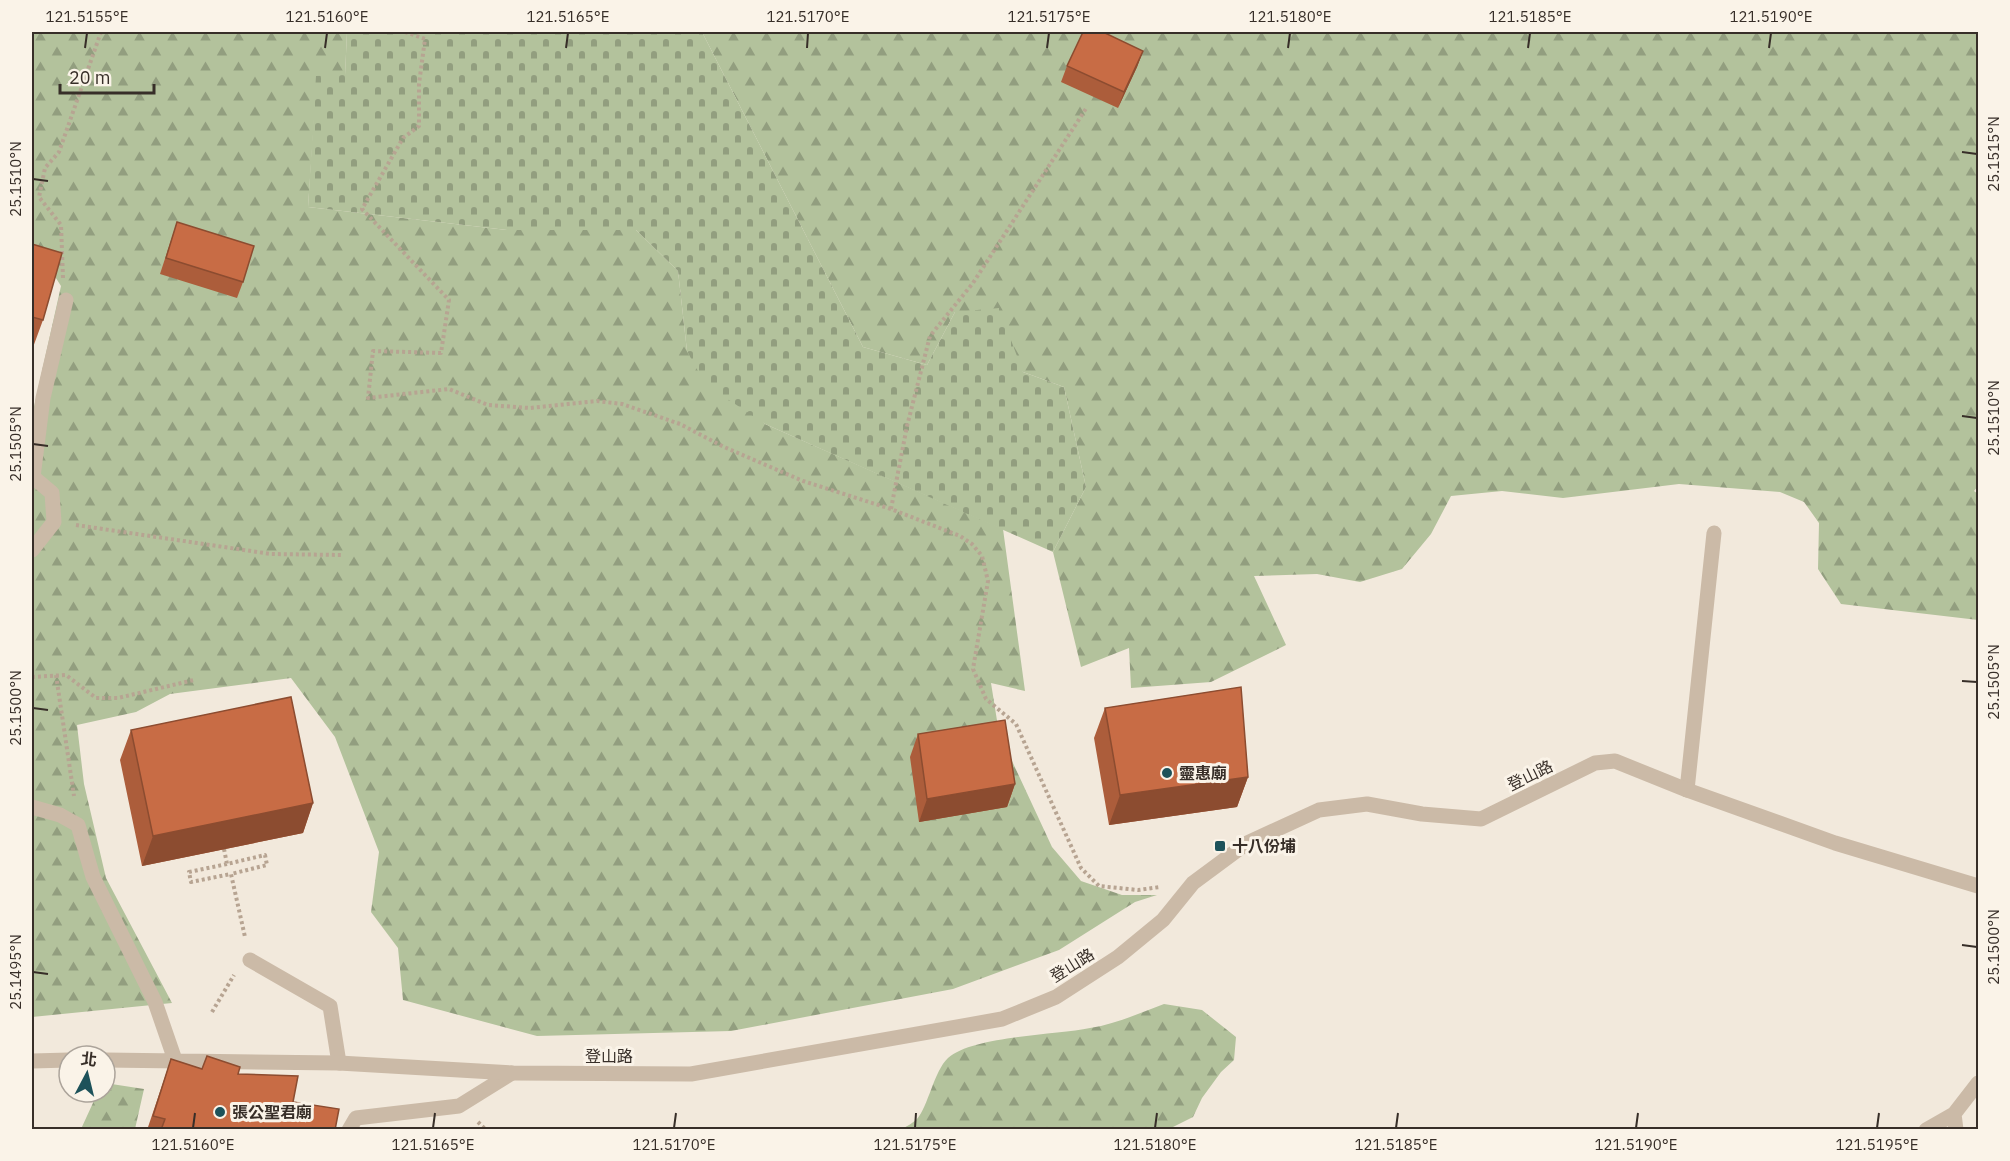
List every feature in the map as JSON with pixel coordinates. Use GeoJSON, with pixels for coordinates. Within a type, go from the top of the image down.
{"type":"FeatureCollection","features":[{"type":"Feature","properties":{"kind":"street"},"geometry":{"type":"LineString","coordinates":[[32,550],[54,522],[52,493],[33,477],[43,399],[66,300]]}},
{"type":"Feature","properties":{"kind":"street"},"geometry":{"type":"LineString","coordinates":[[1687,790],[1714,533]]}},
{"type":"Feature","properties":{"kind":"street","name":"登山路"},"geometry":{"type":"LineString","coordinates":[[117,1060],[339,1063],[512,1073],[691,1074],[1002,1018],[1056,997],[1118,957],[1163,920],[1193,883],[1247,843],[1319,810],[1367,804],[1422,814],[1481,819],[1594,764],[1615,761],[1687,790],[1835,843],[1978,886]]}},
{"type":"Feature","properties":{"kind":"street"},"geometry":{"type":"LineString","coordinates":[[32,807],[60,815],[78,825],[93,877],[155,1002],[175,1060]]}},
{"type":"Feature","properties":{"kind":"street"},"geometry":{"type":"LineString","coordinates":[[250,960],[330,1006],[339,1063]]}},
{"type":"Feature","properties":{"kind":"street"},"geometry":{"type":"LineString","coordinates":[[32,1061],[57,1060]]}},
{"type":"Feature","properties":{"kind":"street"},"geometry":{"type":"LineString","coordinates":[[349,1130],[356,1118],[459,1106],[512,1073]]}},
{"type":"Feature","properties":{"kind":"street"},"geometry":{"type":"LineString","coordinates":[[1926,1130],[1955,1122],[1978,1083]]}},
{"type":"Feature","properties":{"kind":"path"},"geometry":{"type":"LineString","coordinates":[[66,300],[61,225],[39,197],[45,168],[59,152],[101,32]]}},
{"type":"Feature","properties":{"kind":"path"},"geometry":{"type":"LineString","coordinates":[[405,32],[425,39],[419,84],[419,126],[403,138],[362,209],[449,300],[441,353],[373,351],[368,398],[449,389],[488,405],[530,408],[597,401],[622,404],[680,424],[724,447],[802,481],[891,509],[960,536],[972,544],[982,556],[988,581],[973,669],[986,699],[1016,724],[1081,868],[1099,885],[1138,890],[1193,883]]}},
{"type":"Feature","properties":{"kind":"path"},"geometry":{"type":"LineString","coordinates":[[891,509],[907,426],[930,336],[973,283],[1087,107]]}},
{"type":"Feature","properties":{"kind":"path"},"geometry":{"type":"LineString","coordinates":[[54,522],[271,554],[342,555]]}},
{"type":"Feature","properties":{"kind":"path"},"geometry":{"type":"LineString","coordinates":[[56,675],[78,825]]}},
{"type":"Feature","properties":{"kind":"path"},"geometry":{"type":"LineString","coordinates":[[32,677],[66,675],[96,698],[118,698],[194,680]]}},
{"type":"Feature","properties":{"kind":"path"},"geometry":{"type":"LineString","coordinates":[[224,849],[227,864]]}},
{"type":"Feature","properties":{"kind":"path"},"geometry":{"type":"LineString","coordinates":[[265,855],[267,865],[231,874],[191,882],[189,872],[265,855]]}},
{"type":"Feature","properties":{"kind":"path"},"geometry":{"type":"LineString","coordinates":[[212,1012],[238,967],[250,960],[231,874]]}},
{"type":"Feature","properties":{"kind":"green space"},"geometry":{"type":"Polygon","coordinates":[[[32,32],[347,32],[345,76],[317,76],[308,207],[507,230],[636,230],[678,271],[687,351],[765,424],[1003,529],[1025,691],[991,683],[999,733],[1052,847],[1081,881],[1122,895],[1157,895],[1135,902],[1059,950],[953,989],[731,1031],[537,1036],[403,1000],[398,948],[371,912],[379,852],[335,737],[291,678],[170,694],[136,712],[77,725],[84,784],[106,878],[172,1003],[32,1017],[32,416],[61,286],[36,247],[32,246],[32,32]]]}},
{"type":"Feature","properties":{"kind":"green space"},"geometry":{"type":"Polygon","coordinates":[[[347,32],[702,32],[863,347],[927,365],[955,312],[999,308],[1023,372],[1064,387],[1086,487],[1053,552],[765,424],[705,384],[687,351],[678,271],[636,230],[507,230],[308,207],[316,76],[345,75],[347,32]]]}},
{"type":"Feature","properties":{"kind":"green space"},"geometry":{"type":"Polygon","coordinates":[[[702,32],[1978,32],[1978,486],[1974,491],[1978,494],[1978,620],[1841,604],[1818,569],[1819,523],[1804,502],[1780,492],[1679,484],[1563,498],[1502,491],[1451,496],[1431,534],[1402,569],[1360,582],[1317,574],[1254,576],[1286,645],[1211,682],[1131,688],[1129,648],[1081,667],[1053,552],[1086,487],[1064,387],[1023,372],[955,312],[927,365],[863,347],[702,32]]]}},
{"type":"Feature","properties":{"kind":"green space"},"geometry":{"type":"Polygon","coordinates":[[[1164,1004],[1202,1010],[1236,1037],[1234,1060],[1221,1072],[1202,1098],[1193,1117],[1169,1129],[902,1129],[917,1119],[943,1064],[960,1051],[976,1045],[1016,1037],[1100,1026],[1164,1004]]]}},
{"type":"Feature","properties":{"kind":"green space"},"geometry":{"type":"Polygon","coordinates":[[[117,1085],[144,1089],[135,1129],[81,1129],[92,1104],[117,1104],[117,1085]]]}},
{"type":"Feature","properties":{"kind":"building"},"geometry":{"type":"Polygon","coordinates":[[[1083,32],[1103,32],[1143,51],[1124,92],[1067,66],[1083,32]]]}},
{"type":"Feature","properties":{"kind":"building"},"geometry":{"type":"Polygon","coordinates":[[[177,222],[254,246],[243,282],[166,258],[177,222]]]}},
{"type":"Feature","properties":{"kind":"building"},"geometry":{"type":"Polygon","coordinates":[[[32,244],[62,253],[43,320],[32,317],[32,244]]]}},
{"type":"Feature","properties":{"kind":"building","name":"靈惠廟"},"geometry":{"type":"Polygon","coordinates":[[[1241,687],[1248,777],[1120,795],[1105,708],[1241,687]]]}},
{"type":"Feature","properties":{"kind":"building"},"geometry":{"type":"Polygon","coordinates":[[[291,697],[313,803],[153,836],[131,730],[291,697]]]}},
{"type":"Feature","properties":{"kind":"building"},"geometry":{"type":"Polygon","coordinates":[[[1005,720],[1015,784],[927,799],[918,734],[1005,720]]]}},
{"type":"Feature","properties":{"kind":"building"},"geometry":{"type":"Polygon","coordinates":[[[207,1056],[240,1067],[238,1074],[298,1076],[293,1102],[339,1109],[335,1130],[161,1130],[165,1119],[153,1116],[171,1059],[202,1069],[207,1056]]]}},
{"type":"Feature","properties":{"kind":"place","name":"靈惠廟"},"geometry":{"type":"Point","coordinates":[1167,773]}},
{"type":"Feature","properties":{"kind":"place","name":"十八份埔"},"geometry":{"type":"Point","coordinates":[1220,846]}},
{"type":"Feature","properties":{"kind":"place","name":"張公聖君廟"},"geometry":{"type":"Point","coordinates":[220,1112]}}]}
